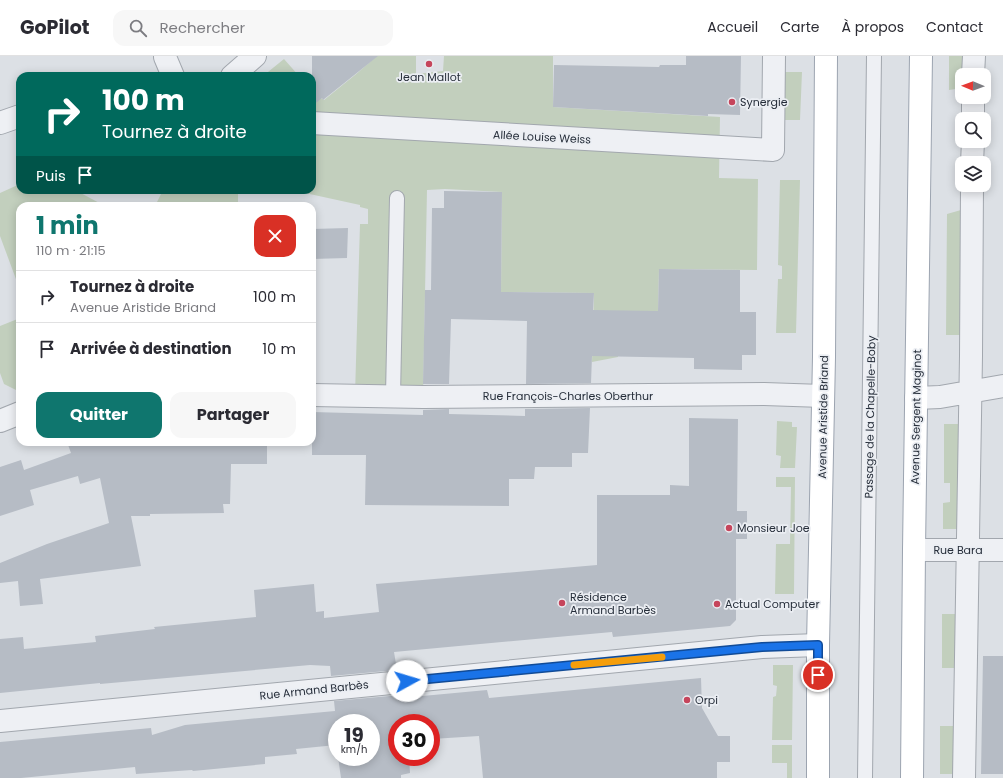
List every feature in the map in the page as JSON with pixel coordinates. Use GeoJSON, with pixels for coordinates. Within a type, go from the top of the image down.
{"type":"FeatureCollection","features":[{"type":"Feature","properties":{"kind":"main road","name":"Avenue Aristide Briand"},"geometry":{"type":"LineString","coordinates":[[818,778],[818,645],[823,396],[826,56]]}},
{"type":"Feature","properties":{"kind":"main road","name":"Avenue Sergent Maginot"},"geometry":{"type":"LineString","coordinates":[[912,778],[921,56]]}},
{"type":"Feature","properties":{"kind":"street"},"geometry":{"type":"LineString","coordinates":[[237,72],[255,56]]}},
{"type":"Feature","properties":{"kind":"street","name":"Allée Louise Weiss"},"geometry":{"type":"LineString","coordinates":[[316,123],[773,150],[774,56]]}},
{"type":"Feature","properties":{"kind":"street"},"geometry":{"type":"LineString","coordinates":[[973,68],[974,56]]}},
{"type":"Feature","properties":{"kind":"street"},"geometry":{"type":"LineString","coordinates":[[0,123],[16,117]]}},
{"type":"Feature","properties":{"kind":"street"},"geometry":{"type":"LineString","coordinates":[[964,778],[971,392],[972,192]]}},
{"type":"Feature","properties":{"kind":"street"},"geometry":{"type":"LineString","coordinates":[[916,398],[940,397],[1003,386]]}},
{"type":"Feature","properties":{"kind":"street","name":"Rue François-Charles Oberthur"},"geometry":{"type":"LineString","coordinates":[[316,394],[544,397],[764,394],[823,396]]}},
{"type":"Feature","properties":{"kind":"street"},"geometry":{"type":"LineString","coordinates":[[0,421],[16,415]]}},
{"type":"Feature","properties":{"kind":"street","name":"Rue Bara"},"geometry":{"type":"LineString","coordinates":[[914,550],[1003,550]]}},
{"type":"Feature","properties":{"kind":"street","name":"Rue Armand Barbès"},"geometry":{"type":"LineString","coordinates":[[0,721],[762,647],[818,645]]}},
{"type":"Feature","properties":{"kind":"lane","name":"Passage de la Chapelle-Boby"},"geometry":{"type":"LineString","coordinates":[[865,778],[874,56]]}},
{"type":"Feature","properties":{"kind":"lane"},"geometry":{"type":"LineString","coordinates":[[393,396],[398,198]]}},
{"type":"Feature","properties":{"kind":"green space"},"geometry":{"type":"Polygon","coordinates":[[[377,56],[416,56],[416,74],[443,71],[444,56],[553,56],[553,107],[720,117],[719,178],[758,179],[757,270],[659,269],[658,311],[619,311],[618,357],[592,362],[594,293],[501,292],[502,192],[445,189],[427,190],[423,397],[355,395],[360,224],[368,224],[368,209],[360,207],[360,205],[310,194],[316,194],[316,95],[324,100],[377,56]]]}},
{"type":"Feature","properties":{"kind":"green space"},"geometry":{"type":"Polygon","coordinates":[[[949,56],[969,56],[969,68],[955,68],[955,89],[949,90],[949,56]]]}},
{"type":"Feature","properties":{"kind":"green space"},"geometry":{"type":"Polygon","coordinates":[[[284,59],[295,72],[268,72],[284,59]]]}},
{"type":"Feature","properties":{"kind":"green space"},"geometry":{"type":"Polygon","coordinates":[[[781,72],[802,72],[800,120],[780,120],[781,72]]]}},
{"type":"Feature","properties":{"kind":"green space"},"geometry":{"type":"Polygon","coordinates":[[[780,180],[800,180],[796,333],[776,333],[778,279],[782,279],[782,266],[778,265],[780,180]]]}},
{"type":"Feature","properties":{"kind":"green space"},"geometry":{"type":"Polygon","coordinates":[[[16,186],[16,194],[82,194],[98,202],[16,202],[16,279],[0,236],[0,193],[16,186]]]}},
{"type":"Feature","properties":{"kind":"green space"},"geometry":{"type":"Polygon","coordinates":[[[161,194],[238,194],[238,202],[157,202],[161,194]]]}},
{"type":"Feature","properties":{"kind":"green space"},"geometry":{"type":"Polygon","coordinates":[[[968,208],[966,335],[946,335],[947,214],[968,208]]]}},
{"type":"Feature","properties":{"kind":"green space"},"geometry":{"type":"Polygon","coordinates":[[[16,320],[16,390],[4,384],[0,373],[0,326],[16,320]]]}},
{"type":"Feature","properties":{"kind":"green space"},"geometry":{"type":"Polygon","coordinates":[[[777,421],[792,422],[792,427],[797,427],[795,468],[780,468],[781,456],[776,455],[777,421]]]}},
{"type":"Feature","properties":{"kind":"green space"},"geometry":{"type":"Polygon","coordinates":[[[944,424],[964,424],[963,529],[943,529],[943,503],[950,502],[950,483],[944,483],[944,424]]]}},
{"type":"Feature","properties":{"kind":"green space"},"geometry":{"type":"Polygon","coordinates":[[[776,477],[795,477],[794,594],[775,594],[776,544],[790,544],[791,487],[776,487],[776,477]]]}},
{"type":"Feature","properties":{"kind":"green space"},"geometry":{"type":"Polygon","coordinates":[[[942,614],[962,614],[962,668],[942,668],[942,614]]]}},
{"type":"Feature","properties":{"kind":"green space"},"geometry":{"type":"Polygon","coordinates":[[[773,665],[793,665],[792,740],[772,740],[773,697],[776,696],[777,686],[773,685],[773,665]]]}},
{"type":"Feature","properties":{"kind":"green space"},"geometry":{"type":"Polygon","coordinates":[[[940,726],[961,726],[960,774],[940,774],[940,726]]]}},
{"type":"Feature","properties":{"kind":"green space"},"geometry":{"type":"Polygon","coordinates":[[[772,745],[792,745],[792,778],[787,778],[787,763],[772,763],[772,745]]]}},
{"type":"Feature","properties":{"kind":"building"},"geometry":{"type":"Polygon","coordinates":[[[312,56],[378,56],[323,100],[322,98],[316,103],[316,72],[312,72],[312,56]]]}},
{"type":"Feature","properties":{"kind":"building"},"geometry":{"type":"Polygon","coordinates":[[[686,56],[741,56],[740,115],[708,114],[708,116],[553,107],[554,65],[659,67],[660,65],[686,65],[686,56]]]}},
{"type":"Feature","properties":{"kind":"building"},"geometry":{"type":"Polygon","coordinates":[[[444,191],[502,192],[501,292],[594,293],[593,310],[658,311],[659,269],[740,270],[740,312],[756,312],[756,355],[742,355],[742,370],[694,369],[694,358],[592,356],[591,383],[526,384],[527,321],[451,319],[449,384],[423,384],[425,290],[431,290],[432,208],[444,208],[444,191]]]}},
{"type":"Feature","properties":{"kind":"building"},"geometry":{"type":"Polygon","coordinates":[[[348,228],[347,258],[316,259],[316,229],[348,228]]]}},
{"type":"Feature","properties":{"kind":"building"},"geometry":{"type":"Polygon","coordinates":[[[590,408],[588,453],[572,453],[572,467],[535,467],[534,479],[509,479],[509,506],[365,505],[366,455],[312,455],[312,446],[316,446],[316,412],[423,415],[423,410],[449,409],[449,414],[525,416],[525,409],[590,408]]]}},
{"type":"Feature","properties":{"kind":"building"},"geometry":{"type":"Polygon","coordinates":[[[689,418],[738,419],[737,511],[747,511],[747,539],[736,539],[736,620],[730,626],[613,637],[612,632],[394,652],[397,670],[331,676],[330,666],[310,665],[0,693],[0,639],[23,637],[24,649],[96,642],[95,636],[155,629],[154,627],[256,617],[254,590],[314,584],[316,612],[324,611],[324,618],[379,612],[376,584],[597,565],[597,495],[670,495],[670,485],[689,486],[689,418]]]}},
{"type":"Feature","properties":{"kind":"building"},"geometry":{"type":"Polygon","coordinates":[[[68,446],[267,446],[267,464],[231,464],[230,504],[223,504],[224,513],[150,514],[150,516],[131,516],[141,566],[40,579],[43,604],[20,606],[18,581],[0,583],[0,563],[47,544],[109,523],[100,478],[80,484],[78,476],[30,490],[34,505],[0,516],[0,467],[21,460],[24,470],[71,453],[68,446]]]}},
{"type":"Feature","properties":{"kind":"building"},"geometry":{"type":"Polygon","coordinates":[[[983,656],[1003,656],[1003,774],[981,774],[983,656]]]}},
{"type":"Feature","properties":{"kind":"building"},"geometry":{"type":"Polygon","coordinates":[[[701,678],[702,708],[718,736],[730,736],[730,762],[717,762],[717,778],[483,778],[479,736],[440,738],[440,714],[388,714],[388,766],[410,766],[410,773],[401,775],[401,778],[341,778],[339,766],[380,766],[380,714],[328,714],[328,746],[296,749],[297,754],[265,757],[265,764],[193,771],[136,774],[135,767],[21,778],[0,778],[0,742],[151,728],[152,735],[185,725],[335,711],[334,701],[401,695],[401,698],[487,690],[489,698],[701,678]]]}},
{"type":"Feature","properties":{"kind":"slow traffic"},"geometry":{"type":"LineString","coordinates":[[574,665],[662,657]]}},
{"type":"Feature","properties":{"kind":"place","name":"Jean Mallot"},"geometry":{"type":"Point","coordinates":[429,64]}},
{"type":"Feature","properties":{"kind":"place","name":"Synergie"},"geometry":{"type":"Point","coordinates":[732,102]}},
{"type":"Feature","properties":{"kind":"place","name":"Monsieur Joe"},"geometry":{"type":"Point","coordinates":[729,528]}},
{"type":"Feature","properties":{"kind":"place","name":"Résidence Armand Barbès"},"geometry":{"type":"Point","coordinates":[562,603]}},
{"type":"Feature","properties":{"kind":"place","name":"Actual Computer"},"geometry":{"type":"Point","coordinates":[717,604]}},
{"type":"Feature","properties":{"kind":"place","name":"Orpi"},"geometry":{"type":"Point","coordinates":[687,700]}},
{"type":"Feature","properties":{"kind":"route"},"geometry":{"type":"LineString","coordinates":[[407,681],[762,647],[807,645],[818,645],[818,675]]}}]}
